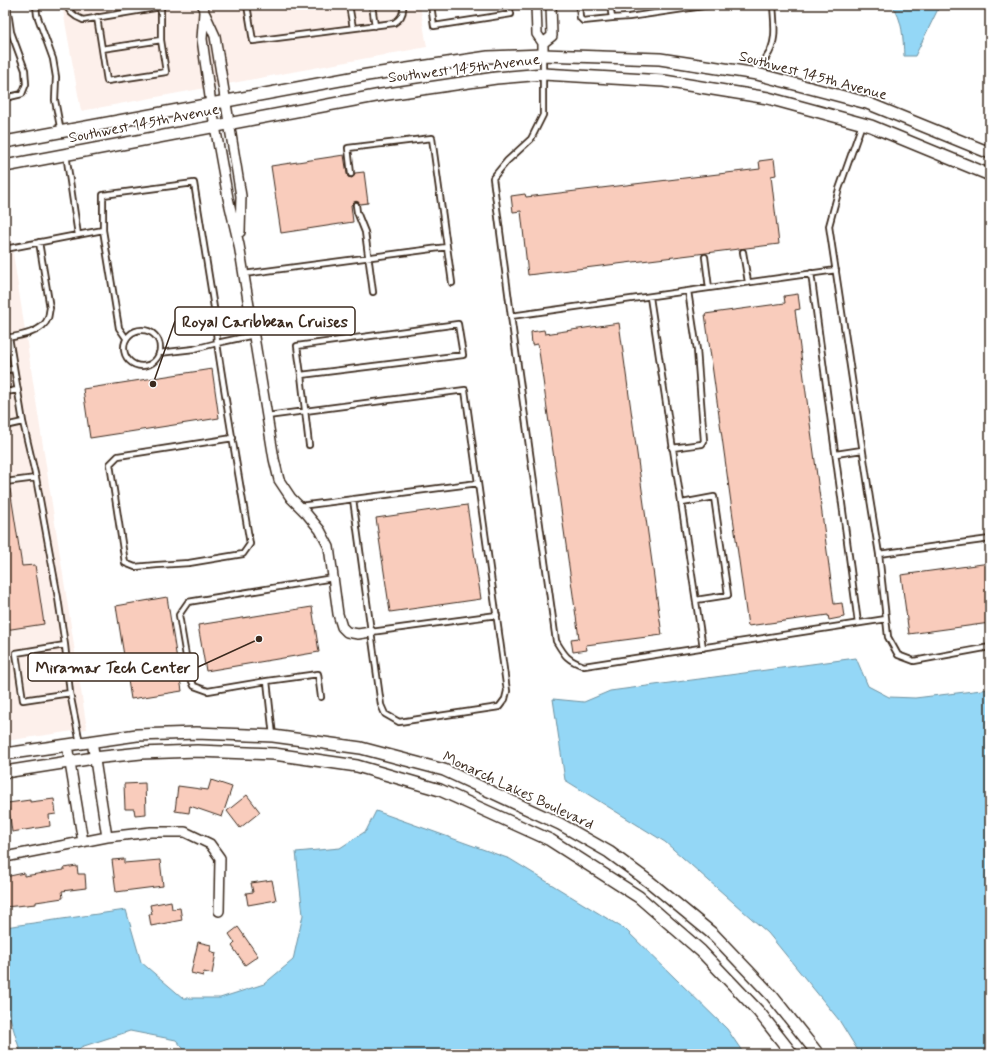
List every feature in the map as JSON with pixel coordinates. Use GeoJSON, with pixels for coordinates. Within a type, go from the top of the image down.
{"type":"FeatureCollection","features":[{"type":"Feature","properties":{"kind":"street"},"geometry":{"type":"LineString","coordinates":[[536,5],[537,34],[544,43],[543,55]]}},
{"type":"Feature","properties":{"kind":"street"},"geometry":{"type":"LineString","coordinates":[[544,43],[552,36],[551,5]]}},
{"type":"Feature","properties":{"kind":"street"},"geometry":{"type":"LineString","coordinates":[[204,9],[215,36],[241,196],[239,245]]}},
{"type":"Feature","properties":{"kind":"street"},"geometry":{"type":"LineString","coordinates":[[204,9],[202,39],[211,104],[228,198],[239,245],[274,459],[279,480],[291,498],[300,506],[320,530],[329,546],[338,614],[342,627],[347,632],[358,634],[371,632]]}},
{"type":"Feature","properties":{"kind":"street","name":"Southwest 145th Avenue"},"geometry":{"type":"LineString","coordinates":[[5,142],[368,75],[488,57],[543,55],[660,59],[753,73],[867,103],[990,153]]}},
{"type":"Feature","properties":{"kind":"street","name":"Southwest 145th Avenue"},"geometry":{"type":"LineString","coordinates":[[5,166],[381,95],[496,78],[543,74],[664,81],[768,98],[871,126],[990,175]]}},
{"type":"Feature","properties":{"kind":"street","name":"Monarch Lakes Boulevard"},"geometry":{"type":"LineString","coordinates":[[5,754],[137,735],[196,733],[273,736],[361,748],[444,770],[560,824],[609,852],[651,883],[714,935],[772,996],[818,1054]]}},
{"type":"Feature","properties":{"kind":"street"},"geometry":{"type":"LineString","coordinates":[[92,741],[107,838]]}},
{"type":"Feature","properties":{"kind":"street"},"geometry":{"type":"LineString","coordinates":[[67,745],[83,842]]}},
{"type":"Feature","properties":{"kind":"street","name":"Monarch Lakes Boulevard"},"geometry":{"type":"LineString","coordinates":[[5,772],[94,758],[141,753],[197,751],[274,754],[357,766],[440,790],[550,840],[639,897],[701,951],[759,1012],[792,1054]]}},
{"type":"Feature","properties":{"kind":"street"},"geometry":{"type":"LineString","coordinates":[[5,857],[107,838],[152,832],[185,832],[210,844],[220,858],[219,911]]}},
{"type":"Feature","properties":{"kind":"lane"},"geometry":{"type":"LineString","coordinates":[[5,98],[22,94],[26,84],[25,70],[11,32],[7,5]]}},
{"type":"Feature","properties":{"kind":"lane"},"geometry":{"type":"LineString","coordinates":[[36,5],[37,15],[54,65],[56,77],[55,100],[61,132]]}},
{"type":"Feature","properties":{"kind":"lane"},"geometry":{"type":"LineString","coordinates":[[67,5],[68,9],[74,16],[83,20],[97,17],[161,6],[161,40],[166,72],[107,81],[97,17]]}},
{"type":"Feature","properties":{"kind":"lane"},"geometry":{"type":"LineString","coordinates":[[247,5],[253,41],[394,23],[400,19],[404,10],[403,5]]}},
{"type":"Feature","properties":{"kind":"lane"},"geometry":{"type":"LineString","coordinates":[[349,5],[353,28]]}},
{"type":"Feature","properties":{"kind":"lane"},"geometry":{"type":"LineString","coordinates":[[372,5],[375,26]]}},
{"type":"Feature","properties":{"kind":"lane"},"geometry":{"type":"LineString","coordinates":[[431,5],[434,26],[510,14],[509,5]]}},
{"type":"Feature","properties":{"kind":"lane"},"geometry":{"type":"LineString","coordinates":[[579,5],[580,18],[583,21],[628,17],[710,5]]}},
{"type":"Feature","properties":{"kind":"lane"},"geometry":{"type":"LineString","coordinates":[[610,5],[612,18]]}},
{"type":"Feature","properties":{"kind":"lane"},"geometry":{"type":"LineString","coordinates":[[753,73],[771,50],[775,36],[773,5]]}},
{"type":"Feature","properties":{"kind":"lane"},"geometry":{"type":"LineString","coordinates":[[102,49],[161,40]]}},
{"type":"Feature","properties":{"kind":"lane"},"geometry":{"type":"LineString","coordinates":[[543,55],[543,115],[531,139],[507,161],[493,178],[556,641],[564,655],[574,662],[584,666],[886,619]]}},
{"type":"Feature","properties":{"kind":"lane"},"geometry":{"type":"LineString","coordinates":[[862,124],[839,189],[829,226],[879,554],[888,637],[898,655],[914,661],[990,647]]}},
{"type":"Feature","properties":{"kind":"lane"},"geometry":{"type":"LineString","coordinates":[[351,174],[348,148],[432,138],[452,283]]}},
{"type":"Feature","properties":{"kind":"lane"},"geometry":{"type":"LineString","coordinates":[[66,154],[78,235]]}},
{"type":"Feature","properties":{"kind":"lane"},"geometry":{"type":"LineString","coordinates":[[126,338],[119,328],[103,230],[103,195],[194,183],[215,314],[217,342],[223,382],[233,438],[250,544],[243,554],[189,563],[135,567],[125,563],[110,464],[118,456],[233,438]]}},
{"type":"Feature","properties":{"kind":"lane"},"geometry":{"type":"LineString","coordinates":[[356,205],[357,212],[365,232],[373,292]]}},
{"type":"Feature","properties":{"kind":"lane"},"geometry":{"type":"LineString","coordinates":[[5,249],[103,230]]}},
{"type":"Feature","properties":{"kind":"lane"},"geometry":{"type":"LineString","coordinates":[[39,242],[50,308],[48,319],[42,326],[34,331],[7,338],[23,422],[36,478],[65,645],[70,693],[80,743]]}},
{"type":"Feature","properties":{"kind":"lane"},"geometry":{"type":"LineString","coordinates":[[244,274],[447,247]]}},
{"type":"Feature","properties":{"kind":"lane"},"geometry":{"type":"LineString","coordinates":[[743,252],[748,282]]}},
{"type":"Feature","properties":{"kind":"lane"},"geometry":{"type":"LineString","coordinates":[[705,257],[709,288]]}},
{"type":"Feature","properties":{"kind":"lane"},"geometry":{"type":"LineString","coordinates":[[511,316],[836,270]]}},
{"type":"Feature","properties":{"kind":"lane"},"geometry":{"type":"LineString","coordinates":[[811,273],[858,623]]}},
{"type":"Feature","properties":{"kind":"lane"},"geometry":{"type":"LineString","coordinates":[[672,448],[702,444],[704,441],[697,350],[688,291]]}},
{"type":"Feature","properties":{"kind":"lane"},"geometry":{"type":"LineString","coordinates":[[650,297],[703,648]]}},
{"type":"Feature","properties":{"kind":"lane"},"geometry":{"type":"LineString","coordinates":[[301,375],[463,355],[458,324],[297,346],[309,445]]}},
{"type":"Feature","properties":{"kind":"lane"},"geometry":{"type":"LineString","coordinates":[[140,330],[150,332],[158,340],[159,353],[154,361],[149,364],[138,365],[132,363],[125,354],[124,349],[126,338],[134,331],[140,330]]}},
{"type":"Feature","properties":{"kind":"lane"},"geometry":{"type":"LineString","coordinates":[[159,353],[194,349],[217,342],[254,335]]}},
{"type":"Feature","properties":{"kind":"lane"},"geometry":{"type":"LineString","coordinates":[[5,370],[14,369]]}},
{"type":"Feature","properties":{"kind":"lane"},"geometry":{"type":"LineString","coordinates":[[5,392],[18,390]]}},
{"type":"Feature","properties":{"kind":"lane"},"geometry":{"type":"LineString","coordinates":[[267,416],[465,390],[508,691],[505,699],[499,707],[399,722],[385,714],[381,705],[353,499]]}},
{"type":"Feature","properties":{"kind":"lane"},"geometry":{"type":"LineString","coordinates":[[5,426],[23,422]]}},
{"type":"Feature","properties":{"kind":"lane"},"geometry":{"type":"LineString","coordinates":[[836,454],[862,450]]}},
{"type":"Feature","properties":{"kind":"lane"},"geometry":{"type":"LineString","coordinates":[[5,482],[36,478]]}},
{"type":"Feature","properties":{"kind":"lane"},"geometry":{"type":"LineString","coordinates":[[300,506],[478,483]]}},
{"type":"Feature","properties":{"kind":"lane"},"geometry":{"type":"LineString","coordinates":[[682,503],[714,497],[728,595],[696,600]]}},
{"type":"Feature","properties":{"kind":"lane"},"geometry":{"type":"LineString","coordinates":[[879,554],[990,539]]}},
{"type":"Feature","properties":{"kind":"lane"},"geometry":{"type":"LineString","coordinates":[[321,697],[318,674],[208,691],[194,686],[188,674],[179,615],[188,602],[333,578]]}},
{"type":"Feature","properties":{"kind":"lane"},"geometry":{"type":"LineString","coordinates":[[371,632],[497,614]]}},
{"type":"Feature","properties":{"kind":"lane"},"geometry":{"type":"LineString","coordinates":[[65,645],[16,653],[23,700],[70,693]]}},
{"type":"Feature","properties":{"kind":"lane"},"geometry":{"type":"LineString","coordinates":[[268,681],[273,736]]}},
{"type":"Feature","properties":{"kind":"shaded area"},"geometry":{"type":"Polygon","coordinates":[[[62,5],[420,5],[427,47],[81,111],[62,5]]]}},
{"type":"Feature","properties":{"kind":"shaded area"},"geometry":{"type":"Polygon","coordinates":[[[5,208],[87,729],[5,741],[5,208]]]}},
{"type":"Feature","properties":{"kind":"water"},"geometry":{"type":"Polygon","coordinates":[[[892,5],[940,5],[915,56],[904,56],[903,36],[900,23],[896,11],[892,5]]]}},
{"type":"Feature","properties":{"kind":"water"},"geometry":{"type":"Polygon","coordinates":[[[856,658],[868,686],[889,697],[915,698],[990,689],[990,1042],[986,1054],[860,1054],[839,1020],[768,933],[665,842],[565,780],[553,699],[584,702],[610,691],[856,658]]]}},
{"type":"Feature","properties":{"kind":"water"},"geometry":{"type":"Polygon","coordinates":[[[376,811],[510,859],[626,930],[727,1029],[744,1054],[188,1054],[176,1040],[130,1031],[81,1047],[76,1054],[21,1054],[5,1001],[5,927],[126,910],[141,962],[183,998],[220,998],[264,984],[293,960],[303,915],[296,852],[340,848],[366,831],[376,811]]]}},
{"type":"Feature","properties":{"kind":"building"},"geometry":{"type":"Polygon","coordinates":[[[344,155],[348,177],[352,178],[355,173],[364,172],[368,203],[360,204],[356,201],[351,205],[353,222],[281,233],[271,166],[344,155]]]}},
{"type":"Feature","properties":{"kind":"building"},"geometry":{"type":"Polygon","coordinates":[[[774,159],[776,175],[771,176],[779,244],[528,275],[521,211],[513,212],[511,196],[525,194],[526,197],[760,169],[759,161],[774,159]]]}},
{"type":"Feature","properties":{"kind":"building"},"geometry":{"type":"Polygon","coordinates":[[[798,294],[800,309],[795,310],[834,604],[842,603],[844,617],[829,620],[828,615],[748,626],[705,314],[785,303],[784,296],[798,294]]]}},
{"type":"Feature","properties":{"kind":"building"},"geometry":{"type":"Polygon","coordinates":[[[619,323],[662,635],[586,645],[587,650],[573,652],[571,639],[579,638],[538,344],[532,345],[531,332],[544,330],[545,334],[619,323]]]}},
{"type":"Feature","properties":{"kind":"building"},"geometry":{"type":"Polygon","coordinates":[[[212,369],[219,418],[90,438],[83,389],[212,369]]]}},
{"type":"Feature","properties":{"kind":"building"},"geometry":{"type":"Polygon","coordinates":[[[5,489],[10,489],[22,566],[35,565],[44,624],[5,630],[5,489]]]}},
{"type":"Feature","properties":{"kind":"building"},"geometry":{"type":"Polygon","coordinates":[[[467,505],[481,599],[390,612],[376,518],[467,505]]]}},
{"type":"Feature","properties":{"kind":"building"},"geometry":{"type":"Polygon","coordinates":[[[990,563],[990,623],[909,634],[901,575],[990,563]]]}},
{"type":"Feature","properties":{"kind":"building"},"geometry":{"type":"Polygon","coordinates":[[[167,597],[182,691],[131,699],[116,606],[167,597]]]}},
{"type":"Feature","properties":{"kind":"building"},"geometry":{"type":"Polygon","coordinates":[[[312,607],[319,652],[206,671],[198,625],[312,607]]]}},
{"type":"Feature","properties":{"kind":"building"},"geometry":{"type":"Polygon","coordinates":[[[211,780],[232,787],[222,817],[190,806],[189,813],[175,811],[178,786],[208,790],[211,780]]]}},
{"type":"Feature","properties":{"kind":"building"},"geometry":{"type":"Polygon","coordinates":[[[145,783],[146,814],[135,815],[134,809],[125,809],[124,784],[145,783]]]}},
{"type":"Feature","properties":{"kind":"building"},"geometry":{"type":"Polygon","coordinates":[[[247,795],[260,812],[240,828],[227,811],[247,795]]]}},
{"type":"Feature","properties":{"kind":"building"},"geometry":{"type":"Polygon","coordinates":[[[54,799],[56,814],[49,815],[50,826],[12,832],[8,803],[54,799]]]}},
{"type":"Feature","properties":{"kind":"building"},"geometry":{"type":"Polygon","coordinates":[[[124,859],[124,863],[160,860],[163,886],[116,892],[112,860],[124,859]]]}},
{"type":"Feature","properties":{"kind":"building"},"geometry":{"type":"Polygon","coordinates":[[[77,866],[78,874],[85,874],[86,888],[62,891],[63,898],[36,902],[36,904],[5,907],[5,877],[24,873],[24,876],[64,870],[64,868],[77,866]]]}},
{"type":"Feature","properties":{"kind":"building"},"geometry":{"type":"Polygon","coordinates":[[[272,880],[276,900],[248,905],[246,893],[253,892],[251,883],[272,880]]]}},
{"type":"Feature","properties":{"kind":"building"},"geometry":{"type":"Polygon","coordinates":[[[171,901],[172,909],[180,908],[182,920],[151,926],[149,914],[152,914],[150,905],[171,901]]]}},
{"type":"Feature","properties":{"kind":"building"},"geometry":{"type":"Polygon","coordinates":[[[238,927],[258,956],[245,965],[232,946],[235,943],[229,934],[238,927]]]}},
{"type":"Feature","properties":{"kind":"building"},"geometry":{"type":"Polygon","coordinates":[[[198,942],[211,945],[210,951],[216,953],[212,974],[204,972],[203,976],[191,973],[198,942]]]}},
{"type":"Feature","properties":{"kind":"place","name":"Royal Caribbean Cruises"},"geometry":{"type":"Point","coordinates":[153,384]}},
{"type":"Feature","properties":{"kind":"place","name":"Miramar Tech Center"},"geometry":{"type":"Point","coordinates":[259,639]}}]}
